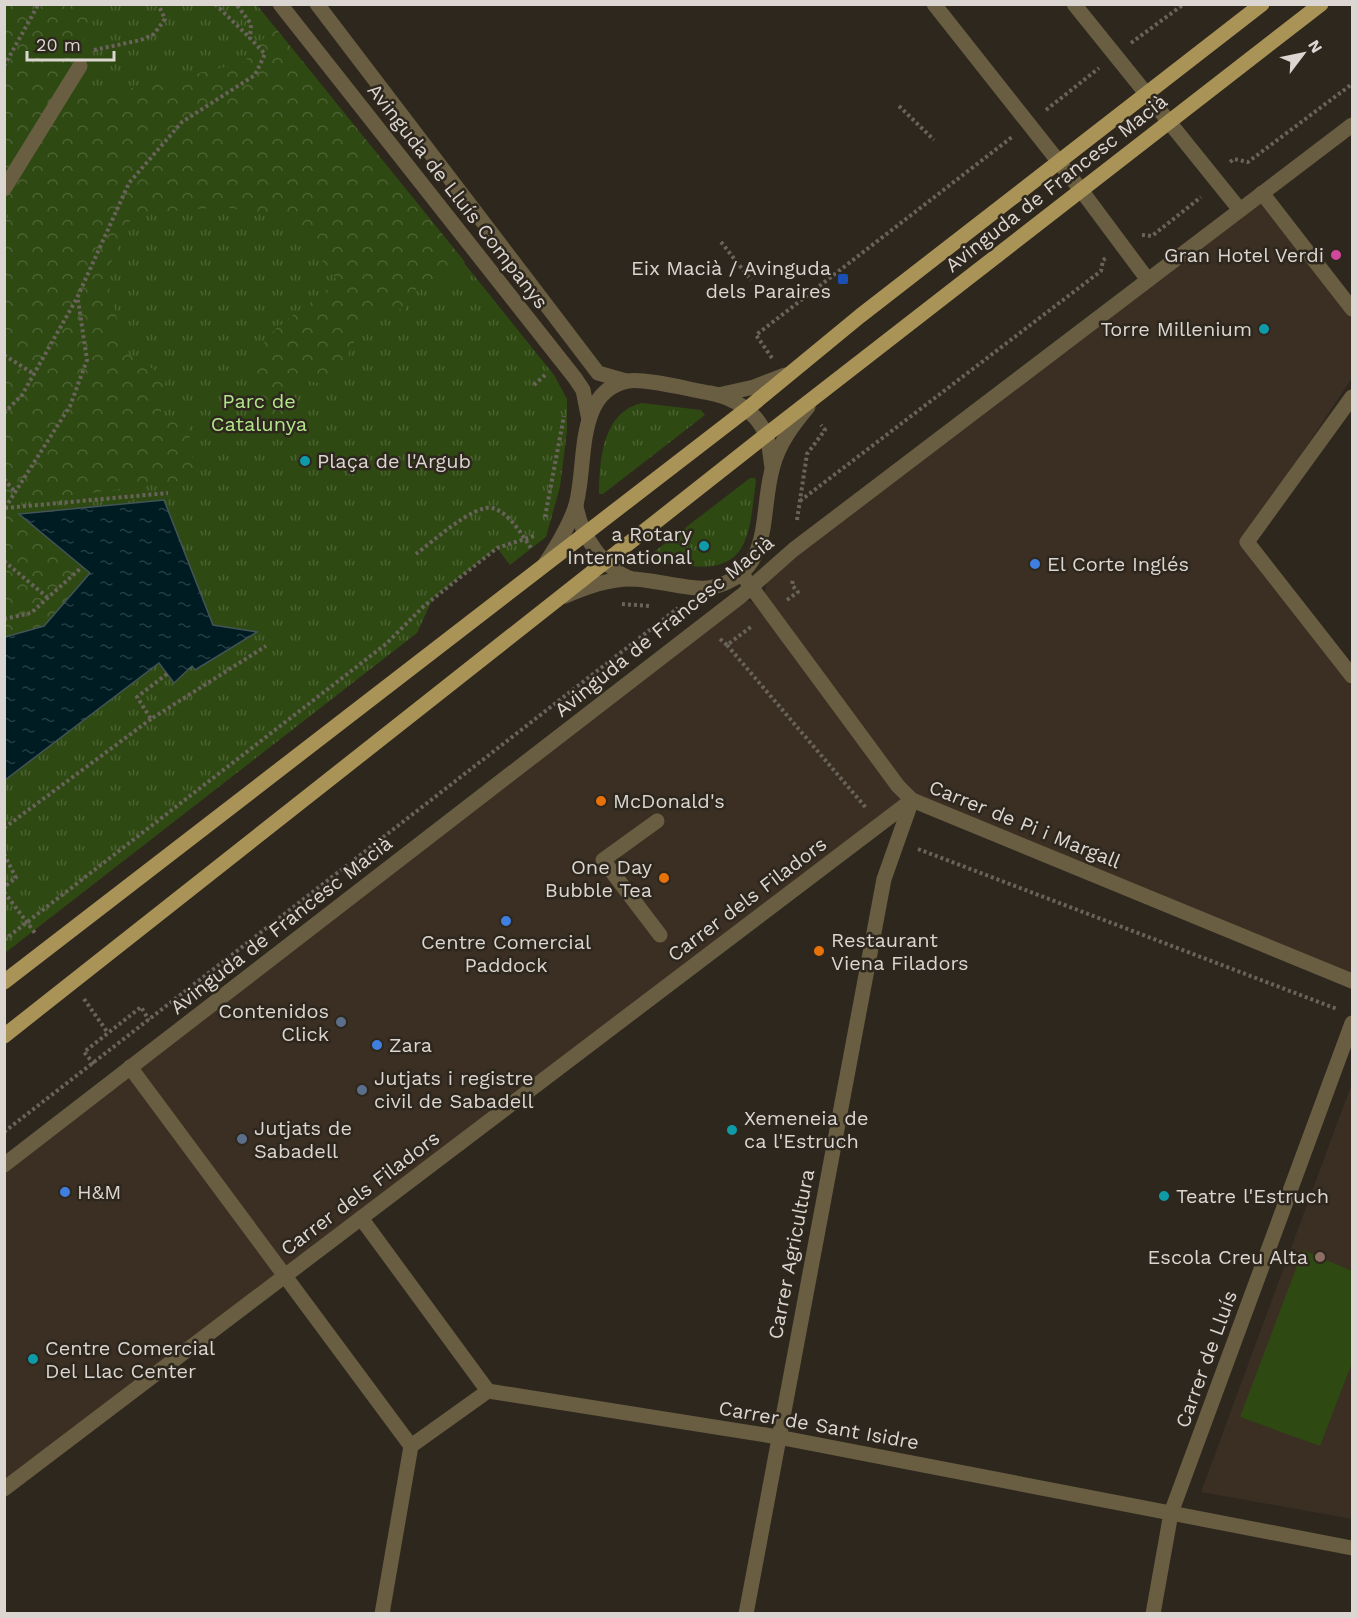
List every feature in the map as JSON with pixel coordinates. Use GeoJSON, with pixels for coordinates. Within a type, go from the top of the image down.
{"type":"FeatureCollection","features":[{"type":"Feature","properties":{"kind":"main road","name":"Avinguda de Francesc Macià"},"geometry":{"type":"LineString","coordinates":[[4,982],[747,409],[785,375],[1262,4]]}},
{"type":"Feature","properties":{"kind":"main road","name":"Avinguda de Francesc Macià"},"geometry":{"type":"LineString","coordinates":[[4,1036],[766,435],[1321,4]]}},
{"type":"Feature","properties":{"kind":"street","name":"Avinguda de Lluís Companys"},"geometry":{"type":"LineString","coordinates":[[280,4],[575,378],[583,390],[589,420]]}},
{"type":"Feature","properties":{"kind":"street","name":"Avinguda de Lluís Companys"},"geometry":{"type":"LineString","coordinates":[[317,4],[598,373],[626,381]]}},
{"type":"Feature","properties":{"kind":"street"},"geometry":{"type":"LineString","coordinates":[[1074,4],[1240,210]]}},
{"type":"Feature","properties":{"kind":"street"},"geometry":{"type":"LineString","coordinates":[[934,5],[1081,190],[1148,280]]}},
{"type":"Feature","properties":{"kind":"street"},"geometry":{"type":"LineString","coordinates":[[4,189],[80,66]]}},
{"type":"Feature","properties":{"kind":"street","name":"Avinguda de Francesc Macià"},"geometry":{"type":"LineString","coordinates":[[4,1165],[751,588],[793,550],[1353,125]]}},
{"type":"Feature","properties":{"kind":"street"},"geometry":{"type":"LineString","coordinates":[[1262,193],[1353,309]]}},
{"type":"Feature","properties":{"kind":"street","name":"Avinguda de Francesc Macià"},"geometry":{"type":"LineString","coordinates":[[718,395],[754,387],[785,375]]}},
{"type":"Feature","properties":{"kind":"street","name":"Avinguda de Francesc Macià"},"geometry":{"type":"LineString","coordinates":[[544,565],[564,535],[576,506],[589,420],[598,401],[608,391],[626,381],[718,395],[747,409],[766,435],[772,466]]}},
{"type":"Feature","properties":{"kind":"street","name":"Avinguda de Francesc Macià"},"geometry":{"type":"LineString","coordinates":[[576,506],[579,524],[585,534],[619,575],[632,579],[711,588],[741,573],[759,551],[772,466],[793,425],[818,395]]}},
{"type":"Feature","properties":{"kind":"street"},"geometry":{"type":"LineString","coordinates":[[1353,398],[1247,542],[1353,676]]}},
{"type":"Feature","properties":{"kind":"street","name":"Carrer de Pi i Margall"},"geometry":{"type":"LineString","coordinates":[[741,573],[898,786],[912,800],[1353,981]]}},
{"type":"Feature","properties":{"kind":"street","name":"Avinguda de Francesc Macià"},"geometry":{"type":"LineString","coordinates":[[562,597],[610,581],[632,579]]}},
{"type":"Feature","properties":{"kind":"street","name":"Carrer dels Filadors"},"geometry":{"type":"LineString","coordinates":[[4,1489],[912,800]]}},
{"type":"Feature","properties":{"kind":"street","name":"Carrer Agricultura"},"geometry":{"type":"LineString","coordinates":[[746,1614],[884,879],[912,800]]}},
{"type":"Feature","properties":{"kind":"street"},"geometry":{"type":"LineString","coordinates":[[657,821],[603,860],[660,935]]}},
{"type":"Feature","properties":{"kind":"street","name":"Carrer de Lluís"},"geometry":{"type":"LineString","coordinates":[[1153,1614],[1171,1513],[1353,1023]]}},
{"type":"Feature","properties":{"kind":"street"},"geometry":{"type":"LineString","coordinates":[[130,1068],[411,1446]]}},
{"type":"Feature","properties":{"kind":"street"},"geometry":{"type":"LineString","coordinates":[[361,1218],[488,1391],[411,1446],[382,1614]]}},
{"type":"Feature","properties":{"kind":"street","name":"Carrer de Sant Isidre"},"geometry":{"type":"LineString","coordinates":[[488,1391],[778,1437],[1353,1548]]}},
{"type":"Feature","properties":{"kind":"path"},"geometry":{"type":"LineString","coordinates":[[4,66],[37,7],[34,4]]}},
{"type":"Feature","properties":{"kind":"path"},"geometry":{"type":"LineString","coordinates":[[80,66],[94,49],[141,40],[154,34],[165,19],[158,4]]}},
{"type":"Feature","properties":{"kind":"path"},"geometry":{"type":"LineString","coordinates":[[4,413],[22,395],[77,298],[129,183],[182,122],[255,75],[265,54],[214,4]]}},
{"type":"Feature","properties":{"kind":"path"},"geometry":{"type":"LineString","coordinates":[[236,4],[251,24],[250,38]]}},
{"type":"Feature","properties":{"kind":"path"},"geometry":{"type":"LineString","coordinates":[[763,365],[772,360],[756,335],[1114,55],[1184,4]]}},
{"type":"Feature","properties":{"kind":"path"},"geometry":{"type":"LineString","coordinates":[[899,106],[934,140]]}},
{"type":"Feature","properties":{"kind":"path"},"geometry":{"type":"LineString","coordinates":[[721,242],[751,280]]}},
{"type":"Feature","properties":{"kind":"path"},"geometry":{"type":"LineString","coordinates":[[799,502],[1101,271],[1103,260]]}},
{"type":"Feature","properties":{"kind":"path"},"geometry":{"type":"LineString","coordinates":[[5,508],[70,406],[87,360],[77,298]]}},
{"type":"Feature","properties":{"kind":"path"},"geometry":{"type":"LineString","coordinates":[[4,355],[34,374]]}},
{"type":"Feature","properties":{"kind":"path"},"geometry":{"type":"LineString","coordinates":[[534,385],[550,370]]}},
{"type":"Feature","properties":{"kind":"path"},"geometry":{"type":"LineString","coordinates":[[543,525],[565,410]]}},
{"type":"Feature","properties":{"kind":"path"},"geometry":{"type":"LineString","coordinates":[[792,585],[793,550],[807,454],[825,429],[818,421]]}},
{"type":"Feature","properties":{"kind":"path"},"geometry":{"type":"LineString","coordinates":[[4,479],[15,492]]}},
{"type":"Feature","properties":{"kind":"path"},"geometry":{"type":"LineString","coordinates":[[5,508],[168,493]]}},
{"type":"Feature","properties":{"kind":"path"},"geometry":{"type":"LineString","coordinates":[[416,554],[476,510],[492,508],[509,518],[525,540]]}},
{"type":"Feature","properties":{"kind":"path"},"geometry":{"type":"LineString","coordinates":[[4,940],[386,644],[424,606],[497,548],[532,538],[541,530]]}},
{"type":"Feature","properties":{"kind":"path"},"geometry":{"type":"LineString","coordinates":[[4,561],[48,598]]}},
{"type":"Feature","properties":{"kind":"path"},"geometry":{"type":"LineString","coordinates":[[4,619],[31,613],[82,567]]}},
{"type":"Feature","properties":{"kind":"path"},"geometry":{"type":"LineString","coordinates":[[4,1132],[678,608]]}},
{"type":"Feature","properties":{"kind":"path"},"geometry":{"type":"LineString","coordinates":[[4,828],[151,719],[266,646]]}},
{"type":"Feature","properties":{"kind":"path"},"geometry":{"type":"LineString","coordinates":[[151,719],[137,697],[167,674]]}},
{"type":"Feature","properties":{"kind":"path"},"geometry":{"type":"LineString","coordinates":[[4,854],[15,878],[4,887]]}},
{"type":"Feature","properties":{"kind":"path"},"geometry":{"type":"LineString","coordinates":[[4,892],[27,922]]}},
{"type":"Feature","properties":{"kind":"path"},"geometry":{"type":"LineString","coordinates":[[109,1084],[84,1052],[141,1007],[164,1041]]}},
{"type":"Feature","properties":{"kind":"shaded area"},"geometry":{"type":"Polygon","coordinates":[[[1265,191],[1352,302],[1352,378],[1280,486],[1249,554],[1352,687],[1352,981],[912,800],[5,1489],[5,1165],[741,596],[769,612],[764,596],[769,571],[1265,191]]]}},
{"type":"Feature","properties":{"kind":"shaded area","name":"Escola Creu Alta"},"geometry":{"type":"Polygon","coordinates":[[[1352,1083],[1352,1519],[1201,1492],[1352,1083]]]}},
{"type":"Feature","properties":{"kind":"green space","name":"Parc de Catalunya"},"geometry":{"type":"Polygon","coordinates":[[[5,5],[257,5],[554,375],[567,399],[567,431],[560,487],[546,537],[510,565],[497,548],[433,598],[417,633],[5,953],[5,5]]]}},
{"type":"Feature","properties":{"kind":"green space"},"geometry":{"type":"Polygon","coordinates":[[[5,5],[85,5],[92,24],[73,57],[87,89],[110,93],[243,63],[274,26],[465,262],[434,289],[417,288],[404,311],[377,300],[331,385],[296,379],[276,432],[259,400],[253,382],[255,363],[261,348],[270,335],[283,323],[325,292],[337,280],[290,219],[225,207],[133,214],[106,274],[125,352],[166,377],[160,418],[187,417],[195,479],[18,503],[19,514],[90,573],[44,626],[5,637],[5,356],[32,378],[25,391],[39,375],[5,346],[5,222],[48,151],[5,218],[5,5]]]}},
{"type":"Feature","properties":{"kind":"green space"},"geometry":{"type":"Polygon","coordinates":[[[642,403],[701,410],[705,415],[603,494],[599,494],[602,452],[611,427],[629,408],[642,403]]]}},
{"type":"Feature","properties":{"kind":"green space"},"geometry":{"type":"Polygon","coordinates":[[[750,478],[755,478],[756,482],[751,515],[744,544],[737,554],[726,562],[711,566],[669,564],[649,559],[650,555],[750,478]]]}},
{"type":"Feature","properties":{"kind":"green space"},"geometry":{"type":"Polygon","coordinates":[[[1303,1250],[1352,1271],[1352,1363],[1320,1446],[1240,1417],[1303,1250]]]}},
{"type":"Feature","properties":{"kind":"water"},"geometry":{"type":"Polygon","coordinates":[[[164,500],[213,625],[257,632],[195,670],[192,666],[174,683],[159,663],[5,780],[5,637],[44,626],[90,573],[19,514],[164,500]]]}},
{"type":"Feature","properties":{"kind":"place","name":"Gran Hotel Verdi"},"geometry":{"type":"Point","coordinates":[1336,255]}},
{"type":"Feature","properties":{"kind":"place","name":"Eix Macià / Avinguda dels Paraires"},"geometry":{"type":"Point","coordinates":[843,279]}},
{"type":"Feature","properties":{"kind":"place","name":"Torre Millenium"},"geometry":{"type":"Point","coordinates":[1264,329]}},
{"type":"Feature","properties":{"kind":"place","name":"Plaça de l'Argub"},"geometry":{"type":"Point","coordinates":[305,461]}},
{"type":"Feature","properties":{"kind":"place","name":"a Rotary International"},"geometry":{"type":"Point","coordinates":[704,546]}},
{"type":"Feature","properties":{"kind":"place","name":"El Corte Inglés"},"geometry":{"type":"Point","coordinates":[1035,564]}},
{"type":"Feature","properties":{"kind":"place","name":"McDonald's"},"geometry":{"type":"Point","coordinates":[601,801]}},
{"type":"Feature","properties":{"kind":"place","name":"One Day Bubble Tea"},"geometry":{"type":"Point","coordinates":[664,878]}},
{"type":"Feature","properties":{"kind":"place","name":"Centre Comercial Paddock"},"geometry":{"type":"Point","coordinates":[506,921]}},
{"type":"Feature","properties":{"kind":"place","name":"Restaurant Viena Filadors"},"geometry":{"type":"Point","coordinates":[819,951]}},
{"type":"Feature","properties":{"kind":"place","name":"Contenidos Click"},"geometry":{"type":"Point","coordinates":[341,1022]}},
{"type":"Feature","properties":{"kind":"place","name":"Zara"},"geometry":{"type":"Point","coordinates":[377,1045]}},
{"type":"Feature","properties":{"kind":"place","name":"Jutjats i registre civil de Sabadell"},"geometry":{"type":"Point","coordinates":[362,1090]}},
{"type":"Feature","properties":{"kind":"place","name":"Xemeneia de ca l'Estruch"},"geometry":{"type":"Point","coordinates":[732,1130]}},
{"type":"Feature","properties":{"kind":"place","name":"Jutjats de Sabadell"},"geometry":{"type":"Point","coordinates":[242,1139]}},
{"type":"Feature","properties":{"kind":"place","name":"H&M"},"geometry":{"type":"Point","coordinates":[65,1192]}},
{"type":"Feature","properties":{"kind":"place","name":"Teatre l'Estruch"},"geometry":{"type":"Point","coordinates":[1164,1196]}},
{"type":"Feature","properties":{"kind":"place","name":"Escola Creu Alta"},"geometry":{"type":"Point","coordinates":[1320,1257]}},
{"type":"Feature","properties":{"kind":"place","name":"Centre Comercial Del Llac Center"},"geometry":{"type":"Point","coordinates":[33,1359]}}]}
